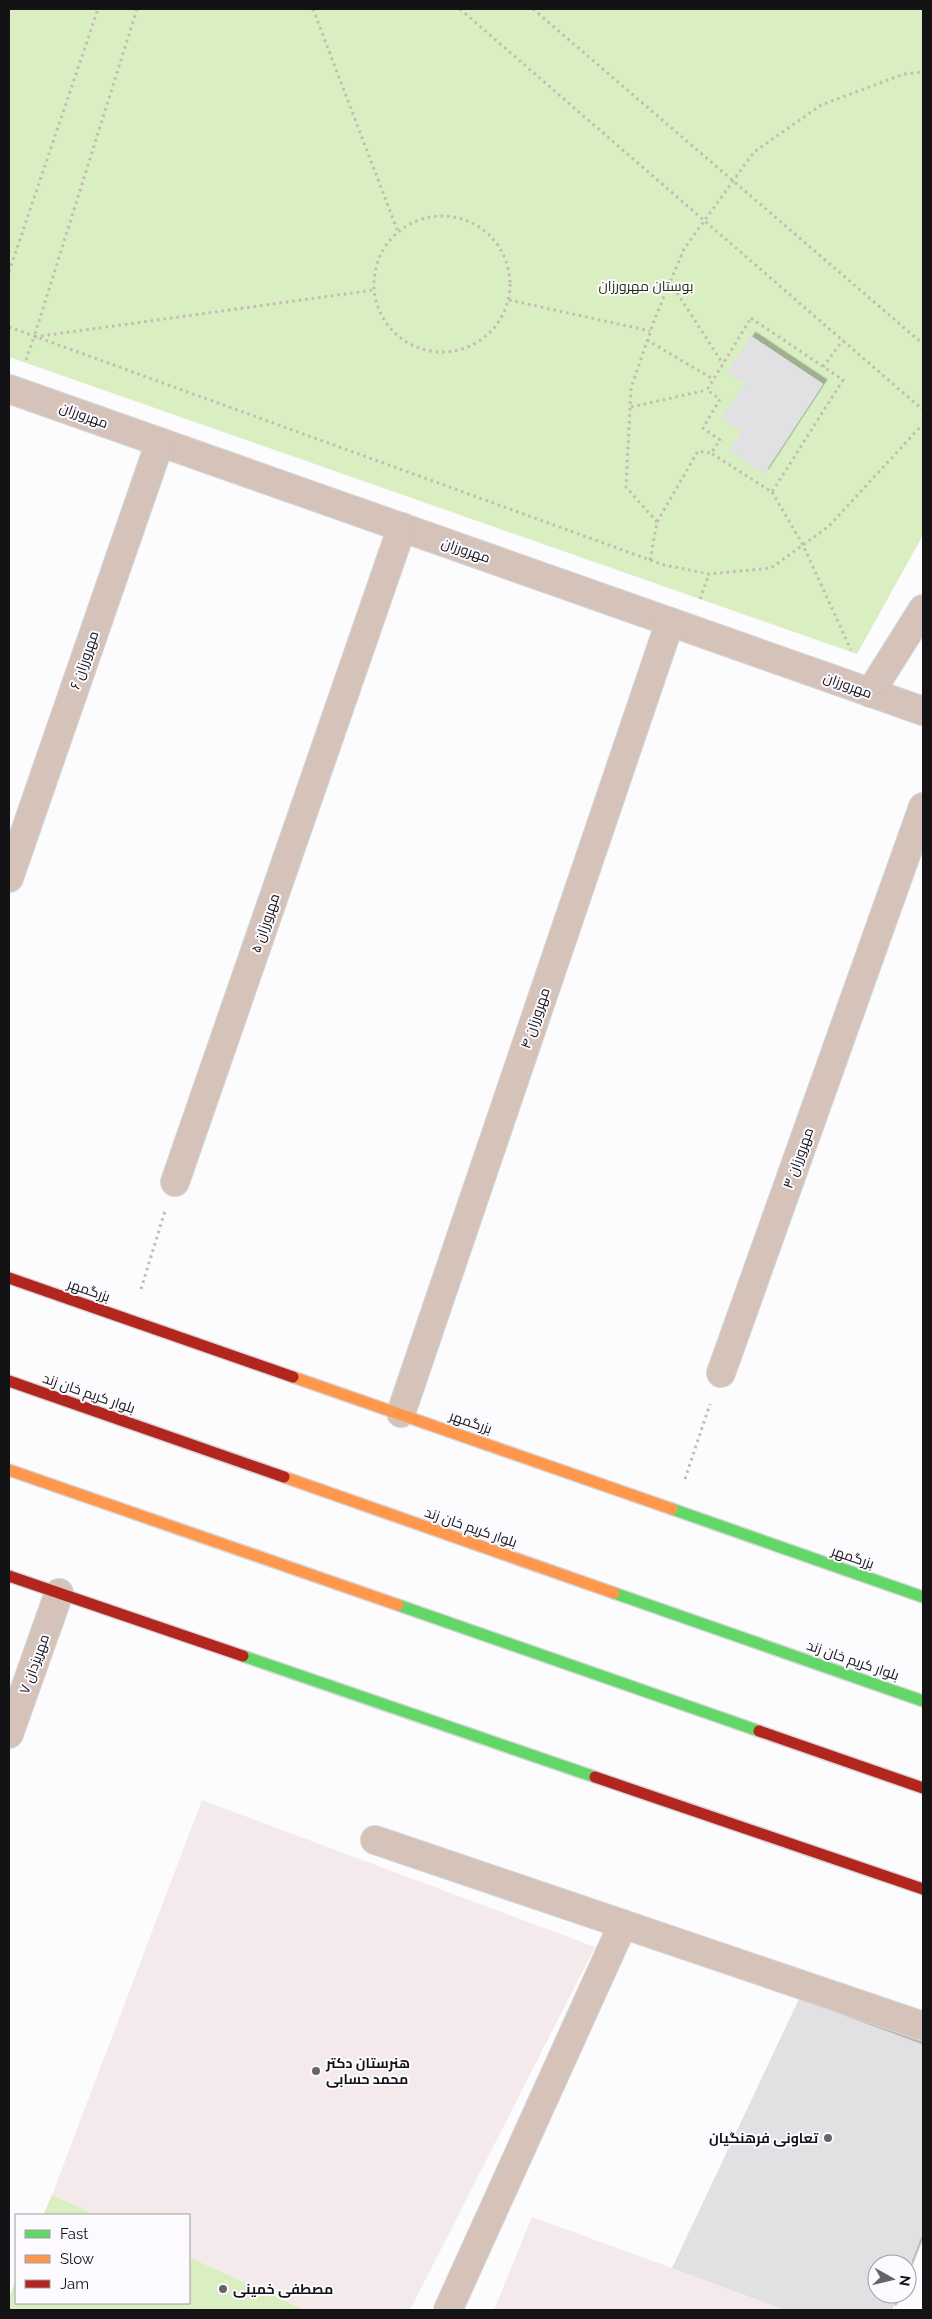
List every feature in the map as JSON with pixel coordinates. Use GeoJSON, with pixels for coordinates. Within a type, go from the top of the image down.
{"type":"FeatureCollection","features":[{"type":"Feature","properties":{"kind":"main road","name":"بزرگمهر"},"geometry":{"type":"LineString","coordinates":[[9,1278],[923,1597]]}},
{"type":"Feature","properties":{"kind":"main road","name":"بلوار کریم خان زند"},"geometry":{"type":"LineString","coordinates":[[9,1381],[923,1701]]}},
{"type":"Feature","properties":{"kind":"main road"},"geometry":{"type":"LineString","coordinates":[[9,1470],[923,1788]]}},
{"type":"Feature","properties":{"kind":"main road"},"geometry":{"type":"LineString","coordinates":[[9,1576],[923,1889]]}},
{"type":"Feature","properties":{"kind":"street","name":"مهرورزان"},"geometry":{"type":"LineString","coordinates":[[9,388],[923,711]]}},
{"type":"Feature","properties":{"kind":"street","name":"مهرورزان ۶"},"geometry":{"type":"LineString","coordinates":[[9,878],[160,442]]}},
{"type":"Feature","properties":{"kind":"street","name":"مهرورزان ۵"},"geometry":{"type":"LineString","coordinates":[[175,1182],[402,527]]}},
{"type":"Feature","properties":{"kind":"street"},"geometry":{"type":"LineString","coordinates":[[870,693],[923,609]]}},
{"type":"Feature","properties":{"kind":"street","name":"مهرورزان ۴"},"geometry":{"type":"LineString","coordinates":[[401,1414],[670,622]]}},
{"type":"Feature","properties":{"kind":"street","name":"مهرورزان ۳"},"geometry":{"type":"LineString","coordinates":[[721,1373],[923,807]]}},
{"type":"Feature","properties":{"kind":"street","name":"مهریزدان ۷"},"geometry":{"type":"LineString","coordinates":[[9,1734],[59,1593]]}},
{"type":"Feature","properties":{"kind":"street"},"geometry":{"type":"LineString","coordinates":[[375,1840],[923,2026]]}},
{"type":"Feature","properties":{"kind":"street"},"geometry":{"type":"LineString","coordinates":[[448,2310],[623,1924]]}},
{"type":"Feature","properties":{"kind":"path"},"geometry":{"type":"LineString","coordinates":[[9,272],[98,9]]}},
{"type":"Feature","properties":{"kind":"path"},"geometry":{"type":"LineString","coordinates":[[34,337],[138,9]]}},
{"type":"Feature","properties":{"kind":"path"},"geometry":{"type":"LineString","coordinates":[[313,9],[398,232]]}},
{"type":"Feature","properties":{"kind":"path"},"geometry":{"type":"LineString","coordinates":[[460,9],[923,410]]}},
{"type":"Feature","properties":{"kind":"path"},"geometry":{"type":"LineString","coordinates":[[533,9],[923,344]]}},
{"type":"Feature","properties":{"kind":"path"},"geometry":{"type":"LineString","coordinates":[[657,522],[626,487],[631,388],[650,332],[684,249],[754,152],[821,105],[904,74],[923,72]]}},
{"type":"Feature","properties":{"kind":"path"},"geometry":{"type":"LineString","coordinates":[[437,216],[459,218],[478,226],[494,240],[506,258],[510,279],[509,300],[501,320],[487,336],[475,344],[448,352],[426,351],[407,343],[390,329],[379,310],[374,290],[376,268],[384,249],[398,232],[416,221],[437,216]]}},
{"type":"Feature","properties":{"kind":"path"},"geometry":{"type":"LineString","coordinates":[[670,282],[723,364]]}},
{"type":"Feature","properties":{"kind":"path"},"geometry":{"type":"LineString","coordinates":[[34,337],[374,290]]}},
{"type":"Feature","properties":{"kind":"path"},"geometry":{"type":"LineString","coordinates":[[509,300],[650,332]]}},
{"type":"Feature","properties":{"kind":"path"},"geometry":{"type":"LineString","coordinates":[[707,390],[751,318],[844,380],[772,492]]}},
{"type":"Feature","properties":{"kind":"path"},"geometry":{"type":"LineString","coordinates":[[9,328],[664,565],[708,574],[771,568],[803,546],[828,527],[923,424]]}},
{"type":"Feature","properties":{"kind":"path"},"geometry":{"type":"LineString","coordinates":[[647,340],[713,378]]}},
{"type":"Feature","properties":{"kind":"path"},"geometry":{"type":"LineString","coordinates":[[823,367],[843,340]]}},
{"type":"Feature","properties":{"kind":"path"},"geometry":{"type":"LineString","coordinates":[[631,407],[707,390],[720,399],[703,428],[720,440],[711,453]]}},
{"type":"Feature","properties":{"kind":"path"},"geometry":{"type":"LineString","coordinates":[[650,560],[657,522],[698,451],[711,453],[772,492],[803,546],[870,693]]}},
{"type":"Feature","properties":{"kind":"path"},"geometry":{"type":"LineString","coordinates":[[131,1320],[175,1182]]}},
{"type":"Feature","properties":{"kind":"path"},"geometry":{"type":"LineString","coordinates":[[674,1510],[721,1373]]}},
{"type":"Feature","properties":{"kind":"shaded area","name":"هنرستان دکتر محمد حسابی"},"geometry":{"type":"Polygon","coordinates":[[[202,1800],[595,1947],[410,2310],[305,2310],[190,2257],[190,2214],[94,2214],[52,2195],[202,1800]]]}},
{"type":"Feature","properties":{"kind":"shaded area"},"geometry":{"type":"Polygon","coordinates":[[[532,2217],[672,2268],[785,2310],[494,2310],[532,2217]]]}},
{"type":"Feature","properties":{"kind":"green space","name":"بوستان مهرورزان"},"geometry":{"type":"Polygon","coordinates":[[[9,9],[923,9],[923,535],[857,654],[9,357],[9,9]]]}},
{"type":"Feature","properties":{"kind":"green space"},"geometry":{"type":"Polygon","coordinates":[[[52,2195],[94,2214],[43,2214],[52,2195]]]}},
{"type":"Feature","properties":{"kind":"green space","name":"مصطفی خمینی"},"geometry":{"type":"Polygon","coordinates":[[[190,2257],[305,2310],[9,2310],[9,2298],[15,2283],[15,2304],[190,2304],[190,2257]]]}},
{"type":"Feature","properties":{"kind":"building"},"geometry":{"type":"Polygon","coordinates":[[[751,336],[823,384],[764,474],[729,451],[742,431],[721,418],[745,383],[728,372],[751,336]]]}},
{"type":"Feature","properties":{"kind":"building","name":"تعاونی فرهنگیان"},"geometry":{"type":"Polygon","coordinates":[[[799,1999],[923,2045],[923,2232],[914,2254],[867,2254],[867,2304],[895,2304],[892,2310],[785,2310],[672,2268],[799,1999]]]}},
{"type":"Feature","properties":{"kind":"traffic: fast"},"geometry":{"type":"LineString","coordinates":[[672,1509],[923,1597]]}},
{"type":"Feature","properties":{"kind":"traffic: fast"},"geometry":{"type":"LineString","coordinates":[[614,1593],[923,1701]]}},
{"type":"Feature","properties":{"kind":"traffic: fast"},"geometry":{"type":"LineString","coordinates":[[398,1605],[759,1731]]}},
{"type":"Feature","properties":{"kind":"traffic: fast"},"geometry":{"type":"LineString","coordinates":[[243,1656],[595,1777]]}},
{"type":"Feature","properties":{"kind":"traffic: slow"},"geometry":{"type":"LineString","coordinates":[[293,1377],[672,1509]]}},
{"type":"Feature","properties":{"kind":"traffic: slow"},"geometry":{"type":"LineString","coordinates":[[9,1470],[398,1605]]}},
{"type":"Feature","properties":{"kind":"traffic: slow"},"geometry":{"type":"LineString","coordinates":[[284,1477],[614,1593]]}},
{"type":"Feature","properties":{"kind":"traffic: jam"},"geometry":{"type":"LineString","coordinates":[[9,1278],[293,1377]]}},
{"type":"Feature","properties":{"kind":"traffic: jam"},"geometry":{"type":"LineString","coordinates":[[9,1381],[284,1477]]}},
{"type":"Feature","properties":{"kind":"traffic: jam"},"geometry":{"type":"LineString","coordinates":[[9,1576],[243,1656]]}},
{"type":"Feature","properties":{"kind":"traffic: jam"},"geometry":{"type":"LineString","coordinates":[[759,1731],[923,1788]]}},
{"type":"Feature","properties":{"kind":"traffic: jam"},"geometry":{"type":"LineString","coordinates":[[595,1777],[923,1889]]}},
{"type":"Feature","properties":{"kind":"place","name":"هنرستان دکتر محمد حسابی"},"geometry":{"type":"Point","coordinates":[316,2071]}},
{"type":"Feature","properties":{"kind":"place","name":"تعاونی فرهنگیان"},"geometry":{"type":"Point","coordinates":[828,2138]}},
{"type":"Feature","properties":{"kind":"place","name":"مصطفی خمینی"},"geometry":{"type":"Point","coordinates":[223,2289]}}]}
